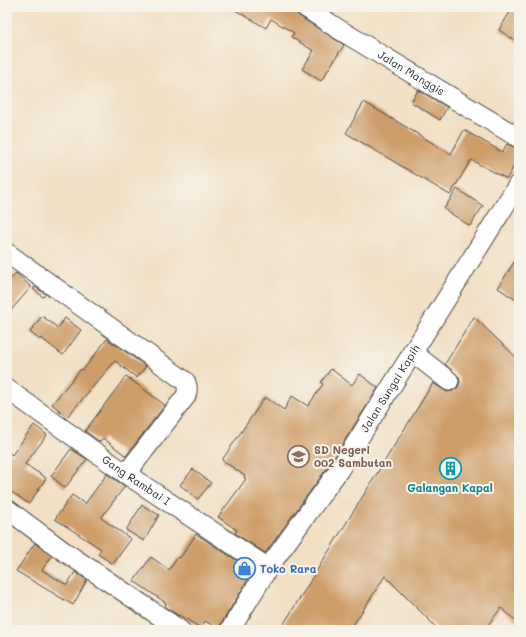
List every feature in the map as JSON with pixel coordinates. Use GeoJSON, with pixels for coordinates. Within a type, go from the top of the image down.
{"type":"FeatureCollection","features":[{"type":"Feature","properties":{"kind":"street","name":"Jalan Manggis"},"geometry":{"type":"LineString","coordinates":[[305,7],[335,27],[519,138]]}},
{"type":"Feature","properties":{"kind":"street","name":"Jalan Sungai Kapih"},"geometry":{"type":"LineString","coordinates":[[230,630],[268,568],[339,470],[519,183]]}},
{"type":"Feature","properties":{"kind":"street"},"geometry":{"type":"LineString","coordinates":[[7,253],[185,381],[187,392],[186,396],[126,474]]}},
{"type":"Feature","properties":{"kind":"street"},"geometry":{"type":"LineString","coordinates":[[412,352],[449,381]]}},
{"type":"Feature","properties":{"kind":"street","name":"Gang Rambai I"},"geometry":{"type":"LineString","coordinates":[[7,389],[126,474],[268,568]]}},
{"type":"Feature","properties":{"kind":"street"},"geometry":{"type":"LineString","coordinates":[[7,509],[62,550],[180,630]]}},
{"type":"Feature","properties":{"kind":"building"},"geometry":{"type":"Polygon","coordinates":[[[230,7],[294,7],[295,12],[299,16],[344,45],[321,81],[302,69],[314,51],[291,37],[294,33],[271,19],[266,28],[230,7]]]}},
{"type":"Feature","properties":{"kind":"building"},"geometry":{"type":"Polygon","coordinates":[[[513,7],[519,7],[519,43],[499,30],[513,7]]]}},
{"type":"Feature","properties":{"kind":"building"},"geometry":{"type":"Polygon","coordinates":[[[418,90],[447,107],[440,120],[411,102],[418,90]]]}},
{"type":"Feature","properties":{"kind":"building"},"geometry":{"type":"Polygon","coordinates":[[[364,102],[451,154],[464,130],[502,152],[507,144],[519,149],[519,156],[507,179],[471,160],[450,195],[346,133],[364,102]]]}},
{"type":"Feature","properties":{"kind":"building"},"geometry":{"type":"Polygon","coordinates":[[[457,189],[483,206],[470,226],[444,209],[457,189]]]}},
{"type":"Feature","properties":{"kind":"building"},"geometry":{"type":"Polygon","coordinates":[[[519,254],[519,302],[498,288],[519,254]]]}},
{"type":"Feature","properties":{"kind":"building"},"geometry":{"type":"Polygon","coordinates":[[[16,273],[31,287],[7,315],[7,283],[16,273]]]}},
{"type":"Feature","properties":{"kind":"building"},"geometry":{"type":"Polygon","coordinates":[[[35,287],[46,294],[43,297],[33,289],[35,287]]]}},
{"type":"Feature","properties":{"kind":"building"},"geometry":{"type":"Polygon","coordinates":[[[42,316],[58,328],[65,318],[81,330],[63,355],[41,338],[40,340],[30,332],[42,316]]]}},
{"type":"Feature","properties":{"kind":"building","name":"Galangan Kapal"},"geometry":{"type":"Polygon","coordinates":[[[474,317],[519,360],[519,623],[501,608],[484,630],[439,630],[385,576],[350,630],[280,630],[433,383],[447,392],[453,391],[458,387],[460,382],[459,377],[445,364],[474,317]]]}},
{"type":"Feature","properties":{"kind":"building"},"geometry":{"type":"Polygon","coordinates":[[[107,339],[146,366],[137,378],[115,361],[67,417],[52,404],[81,369],[83,370],[107,339]]]}},
{"type":"Feature","properties":{"kind":"building"},"geometry":{"type":"Polygon","coordinates":[[[331,369],[352,385],[360,374],[378,388],[330,464],[265,553],[235,533],[237,530],[218,517],[246,479],[244,478],[245,476],[222,460],[265,397],[284,410],[292,396],[308,406],[323,384],[321,382],[331,369]]]}},
{"type":"Feature","properties":{"kind":"building"},"geometry":{"type":"Polygon","coordinates":[[[126,376],[165,405],[126,456],[103,438],[100,442],[85,431],[126,376]]]}},
{"type":"Feature","properties":{"kind":"building"},"geometry":{"type":"Polygon","coordinates":[[[34,425],[47,435],[25,464],[46,478],[29,504],[7,489],[7,451],[12,455],[34,425]]]}},
{"type":"Feature","properties":{"kind":"building"},"geometry":{"type":"Polygon","coordinates":[[[71,449],[87,459],[65,488],[51,476],[71,449]]]}},
{"type":"Feature","properties":{"kind":"building"},"geometry":{"type":"Polygon","coordinates":[[[193,469],[211,483],[198,499],[180,485],[193,469]]]}},
{"type":"Feature","properties":{"kind":"building"},"geometry":{"type":"Polygon","coordinates":[[[107,474],[125,486],[101,518],[131,539],[113,564],[98,554],[101,549],[55,519],[72,495],[85,504],[107,474]]]}},
{"type":"Feature","properties":{"kind":"building"},"geometry":{"type":"Polygon","coordinates":[[[142,505],[159,515],[144,541],[126,530],[142,505]]]}},
{"type":"Feature","properties":{"kind":"building"},"geometry":{"type":"Polygon","coordinates":[[[196,534],[253,571],[219,629],[205,621],[201,628],[179,616],[165,606],[166,603],[134,581],[151,557],[169,570],[178,557],[180,558],[196,534]]]}},
{"type":"Feature","properties":{"kind":"building"},"geometry":{"type":"Polygon","coordinates":[[[35,543],[52,556],[42,570],[67,585],[75,572],[87,580],[73,605],[16,571],[35,543]]]}},
{"type":"Feature","properties":{"kind":"place","name":"SD Negeri 002 Sambutan"},"geometry":{"type":"Point","coordinates":[299,456]}},
{"type":"Feature","properties":{"kind":"place","name":"Galangan Kapal"},"geometry":{"type":"Point","coordinates":[450,468]}},
{"type":"Feature","properties":{"kind":"place","name":"Toko Rara"},"geometry":{"type":"Point","coordinates":[245,569]}}]}
